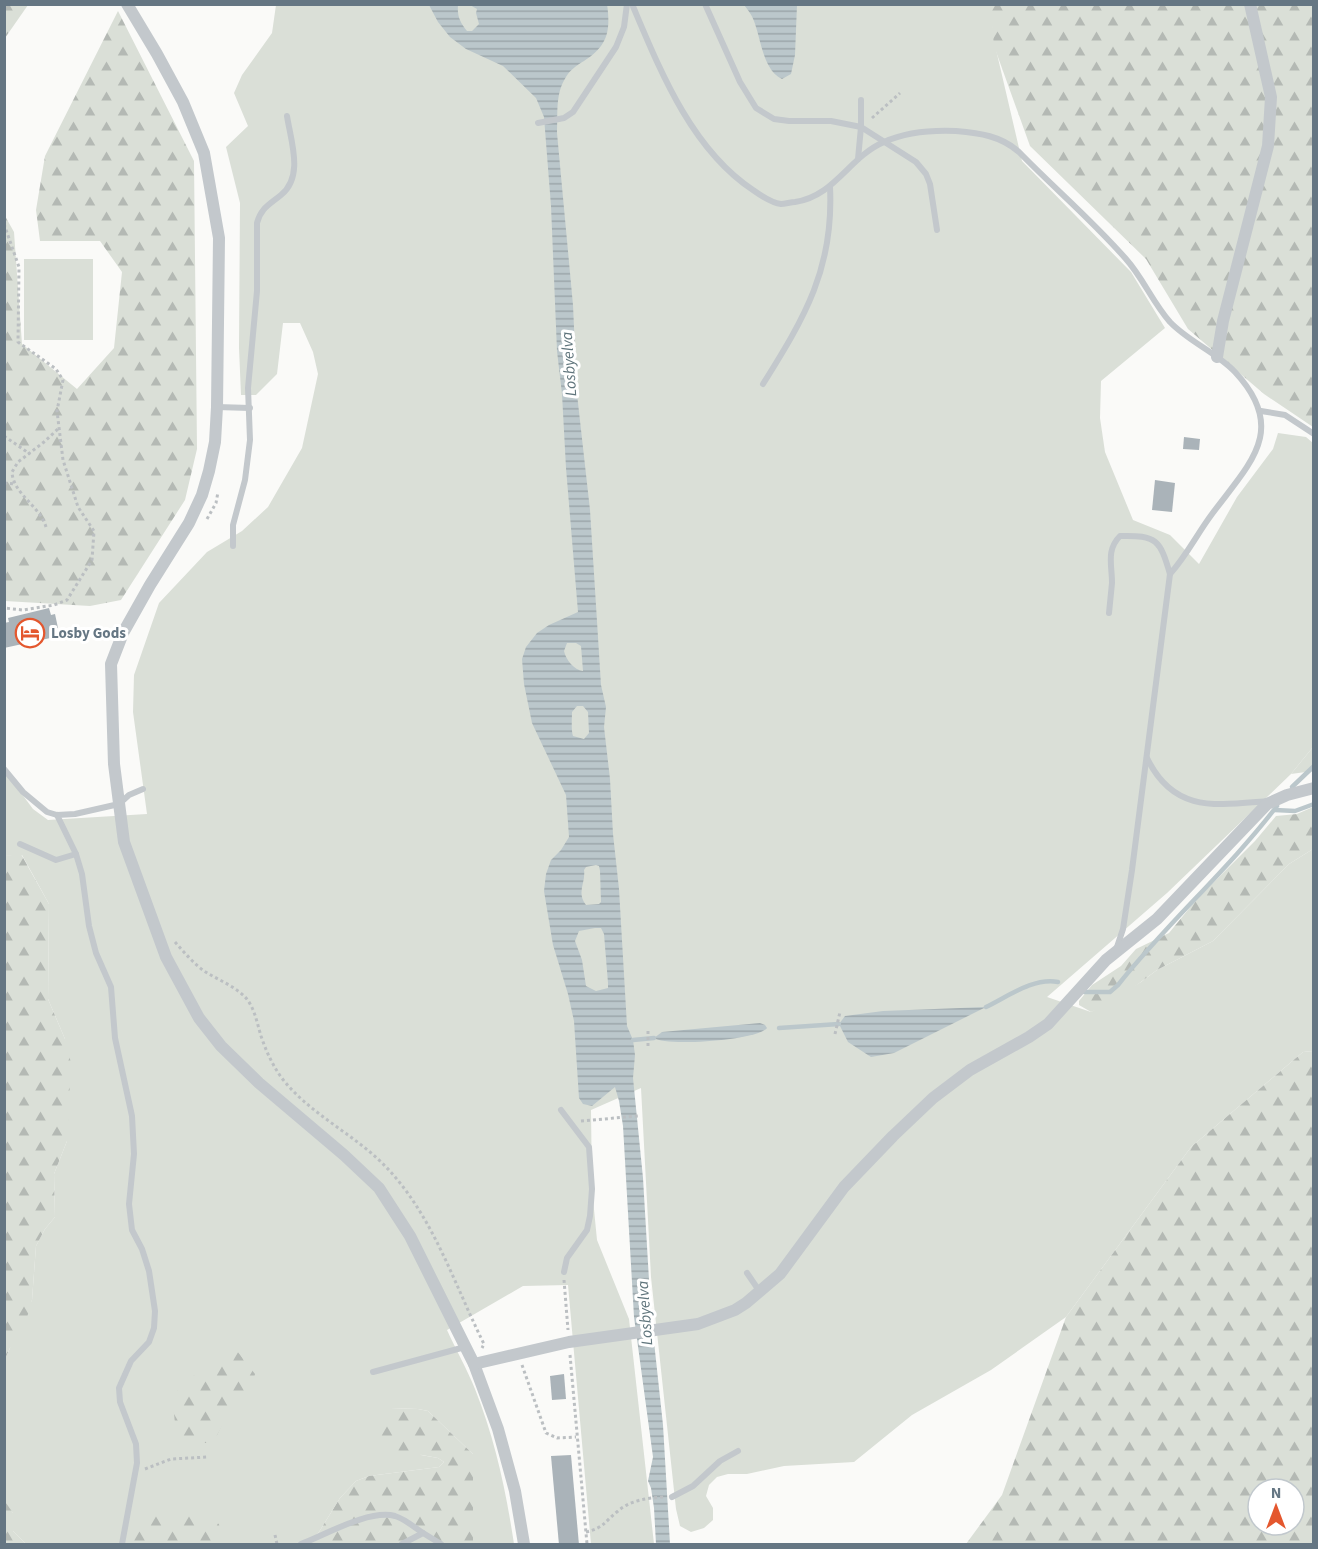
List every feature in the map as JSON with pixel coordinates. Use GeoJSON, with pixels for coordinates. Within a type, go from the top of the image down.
{"type":"FeatureCollection","features":[{"type":"Feature","properties":{"kind":"street"},"geometry":{"type":"LineString","coordinates":[[127,4],[183,102],[204,153],[219,238],[215,442],[202,495],[189,523],[123,633],[111,664],[114,764],[124,842],[133,872],[166,957],[199,1018],[221,1046],[259,1083],[379,1188],[410,1236],[474,1364],[498,1428],[515,1491],[524,1545]]}},
{"type":"Feature","properties":{"kind":"street"},"geometry":{"type":"LineString","coordinates":[[1217,357],[1226,310],[1268,146],[1271,97],[1250,4]]}},
{"type":"Feature","properties":{"kind":"street"},"geometry":{"type":"LineString","coordinates":[[474,1364],[569,1342],[698,1324],[742,1305],[780,1274],[844,1187],[933,1098],[970,1070],[1048,1024],[1116,951],[1157,919],[1251,820],[1273,801],[1314,788]]}},
{"type":"Feature","properties":{"kind":"lane"},"geometry":{"type":"LineString","coordinates":[[538,123],[564,118],[573,112],[616,47],[624,27],[627,4]]}},
{"type":"Feature","properties":{"kind":"lane"},"geometry":{"type":"LineString","coordinates":[[632,4],[667,83],[688,122],[714,154],[743,183],[762,196],[781,204],[809,200],[830,187],[858,159],[884,142],[909,134],[939,131],[985,134],[1009,143],[1125,257],[1174,326],[1234,371],[1261,411],[1262,433],[1256,451],[1183,559],[1170,574]]}},
{"type":"Feature","properties":{"kind":"lane"},"geometry":{"type":"LineString","coordinates":[[705,4],[740,82],[756,108],[774,119],[831,121],[861,127],[916,162],[926,174],[930,184],[937,230]]}},
{"type":"Feature","properties":{"kind":"lane"},"geometry":{"type":"LineString","coordinates":[[858,159],[861,100]]}},
{"type":"Feature","properties":{"kind":"lane"},"geometry":{"type":"LineString","coordinates":[[232,546],[233,525],[245,480],[250,440],[248,388],[257,291],[257,223],[260,213],[283,193],[294,177],[294,161],[287,116]]}},
{"type":"Feature","properties":{"kind":"lane"},"geometry":{"type":"LineString","coordinates":[[763,384],[798,327],[821,274],[827,251],[831,214],[830,187]]}},
{"type":"Feature","properties":{"kind":"lane"},"geometry":{"type":"LineString","coordinates":[[217,407],[250,408]]}},
{"type":"Feature","properties":{"kind":"lane"},"geometry":{"type":"LineString","coordinates":[[1261,411],[1285,415],[1314,434]]}},
{"type":"Feature","properties":{"kind":"lane"},"geometry":{"type":"LineString","coordinates":[[1109,613],[1112,580],[1110,555],[1113,543],[1120,536],[1153,539],[1161,547],[1170,574],[1132,870],[1123,929],[1116,951]]}},
{"type":"Feature","properties":{"kind":"lane"},"geometry":{"type":"LineString","coordinates":[[1146,757],[1164,784],[1180,796],[1197,803],[1226,805],[1273,801]]}},
{"type":"Feature","properties":{"kind":"lane"},"geometry":{"type":"LineString","coordinates":[[4,769],[23,792],[47,812],[57,815],[75,814],[120,804],[129,795],[143,789]]}},
{"type":"Feature","properties":{"kind":"lane"},"geometry":{"type":"LineString","coordinates":[[57,815],[76,854],[82,874],[89,926],[96,953],[111,987],[115,1038],[132,1116],[134,1154],[129,1204],[132,1230],[142,1249],[153,1290],[154,1328],[149,1342],[131,1361],[119,1389],[120,1402],[136,1444],[135,1473],[122,1545]]}},
{"type":"Feature","properties":{"kind":"lane"},"geometry":{"type":"LineString","coordinates":[[20,844],[31,851],[56,860],[76,854]]}},
{"type":"Feature","properties":{"kind":"lane"},"geometry":{"type":"LineString","coordinates":[[561,1110],[589,1146],[591,1207],[586,1230],[567,1258],[564,1272]]}},
{"type":"Feature","properties":{"kind":"lane"},"geometry":{"type":"LineString","coordinates":[[747,1274],[760,1292]]}},
{"type":"Feature","properties":{"kind":"lane"},"geometry":{"type":"LineString","coordinates":[[373,1371],[466,1347]]}},
{"type":"Feature","properties":{"kind":"lane"},"geometry":{"type":"LineString","coordinates":[[672,1497],[693,1486],[720,1461],[738,1451]]}},
{"type":"Feature","properties":{"kind":"lane"},"geometry":{"type":"LineString","coordinates":[[300,1545],[378,1515],[394,1516],[407,1521],[441,1545]]}},
{"type":"Feature","properties":{"kind":"lane"},"geometry":{"type":"LineString","coordinates":[[402,1545],[423,1533]]}},
{"type":"Feature","properties":{"kind":"path"},"geometry":{"type":"LineString","coordinates":[[861,127],[900,93]]}},
{"type":"Feature","properties":{"kind":"path"},"geometry":{"type":"LineString","coordinates":[[4,224],[19,267],[18,342],[56,369],[63,380],[57,411],[63,460],[78,507],[94,531],[92,560],[67,600],[23,610],[4,608]]}},
{"type":"Feature","properties":{"kind":"path"},"geometry":{"type":"LineString","coordinates":[[46,527],[15,484],[12,476],[14,466],[59,428]]}},
{"type":"Feature","properties":{"kind":"path"},"geometry":{"type":"LineString","coordinates":[[4,436],[30,454]]}},
{"type":"Feature","properties":{"kind":"path"},"geometry":{"type":"LineString","coordinates":[[4,483],[15,484]]}},
{"type":"Feature","properties":{"kind":"path"},"geometry":{"type":"LineString","coordinates":[[206,522],[215,505],[221,484]]}},
{"type":"Feature","properties":{"kind":"path"},"geometry":{"type":"LineString","coordinates":[[171,936],[188,957],[203,970],[246,998],[254,1012],[267,1054],[282,1078],[309,1106],[363,1146],[408,1192],[427,1222],[484,1344],[474,1364]]}},
{"type":"Feature","properties":{"kind":"path"},"geometry":{"type":"LineString","coordinates":[[835,1034],[840,1012]]}},
{"type":"Feature","properties":{"kind":"path"},"geometry":{"type":"LineString","coordinates":[[648,1031],[648,1048]]}},
{"type":"Feature","properties":{"kind":"path"},"geometry":{"type":"LineString","coordinates":[[570,1122],[638,1116]]}},
{"type":"Feature","properties":{"kind":"path"},"geometry":{"type":"LineString","coordinates":[[564,1272],[576,1437],[587,1545]]}},
{"type":"Feature","properties":{"kind":"path"},"geometry":{"type":"LineString","coordinates":[[518,1352],[546,1433],[557,1438],[576,1437]]}},
{"type":"Feature","properties":{"kind":"path"},"geometry":{"type":"LineString","coordinates":[[135,1473],[171,1459],[207,1457]]}},
{"type":"Feature","properties":{"kind":"path"},"geometry":{"type":"LineString","coordinates":[[586,1532],[596,1530],[607,1523],[617,1511],[632,1503],[646,1498],[672,1497]]}},
{"type":"Feature","properties":{"kind":"path"},"geometry":{"type":"LineString","coordinates":[[275,1535],[277,1545]]}},
{"type":"Feature","properties":{"kind":"green space"},"geometry":{"type":"Polygon","coordinates":[[[4,5],[28,5],[5,38],[4,5]]]}},
{"type":"Feature","properties":{"kind":"green space"},"geometry":{"type":"Polygon","coordinates":[[[276,5],[991,5],[994,41],[1022,161],[1131,272],[1165,328],[1101,381],[1100,418],[1105,452],[1133,520],[1170,535],[1199,564],[1237,497],[1273,449],[1278,433],[1306,437],[1313,443],[1313,747],[1291,774],[1167,893],[1047,997],[1091,1012],[1157,970],[1213,941],[1289,864],[1313,849],[1313,1051],[1303,1052],[1191,1147],[1066,1317],[991,1370],[912,1415],[854,1462],[784,1466],[747,1474],[728,1474],[717,1477],[709,1485],[706,1496],[713,1508],[713,1520],[704,1528],[691,1532],[680,1526],[676,1509],[651,1277],[641,1088],[591,1110],[592,1189],[597,1240],[629,1319],[654,1544],[591,1544],[568,1285],[523,1286],[447,1330],[472,1382],[494,1446],[514,1544],[473,1544],[473,1454],[428,1411],[418,1409],[391,1408],[421,1455],[438,1458],[444,1462],[439,1467],[369,1476],[356,1481],[340,1498],[319,1532],[306,1544],[26,1544],[13,1531],[13,1513],[4,1503],[5,1359],[32,1300],[36,1246],[55,1217],[54,1174],[67,1141],[65,1039],[48,999],[49,904],[22,855],[5,856],[4,770],[33,809],[48,820],[147,814],[133,712],[134,675],[159,603],[207,552],[242,531],[268,507],[302,448],[318,374],[313,352],[300,323],[283,323],[277,374],[256,395],[241,395],[240,203],[226,147],[248,126],[234,93],[242,75],[272,33],[276,5]]]}},
{"type":"Feature","properties":{"kind":"green space"},"geometry":{"type":"Polygon","coordinates":[[[990,5],[1313,5],[1313,427],[1264,394],[1188,329],[1146,259],[1030,146],[994,46],[990,5]]]}},
{"type":"Feature","properties":{"kind":"green space"},"geometry":{"type":"Polygon","coordinates":[[[118,11],[194,161],[197,449],[185,500],[121,600],[90,606],[5,601],[5,216],[14,232],[22,344],[77,389],[114,348],[122,272],[100,241],[40,241],[36,210],[45,156],[118,11]]]}},
{"type":"Feature","properties":{"kind":"green space"},"geometry":{"type":"Polygon","coordinates":[[[24,259],[93,259],[93,340],[24,340],[24,259]]]}},
{"type":"Feature","properties":{"kind":"green space"},"geometry":{"type":"Polygon","coordinates":[[[1313,747],[1313,771],[1291,774],[1313,747]]]}},
{"type":"Feature","properties":{"kind":"green space"},"geometry":{"type":"Polygon","coordinates":[[[1313,807],[1313,849],[1289,864],[1213,941],[1157,970],[1114,1002],[1091,1012],[1079,1005],[1079,1001],[1092,985],[1121,966],[1136,949],[1169,933],[1196,900],[1255,841],[1276,816],[1297,814],[1313,807]]]}},
{"type":"Feature","properties":{"kind":"green space"},"geometry":{"type":"Polygon","coordinates":[[[21,854],[49,904],[48,999],[65,1039],[71,1063],[67,1141],[54,1174],[55,1217],[36,1246],[32,1300],[20,1342],[10,1348],[5,1359],[4,856],[21,854]]]}},
{"type":"Feature","properties":{"kind":"green space"},"geometry":{"type":"Polygon","coordinates":[[[1313,1051],[1313,1544],[966,1544],[1002,1495],[1066,1317],[1191,1147],[1303,1052],[1313,1051]]]}},
{"type":"Feature","properties":{"kind":"green space"},"geometry":{"type":"Polygon","coordinates":[[[237,1351],[255,1374],[250,1396],[225,1408],[225,1419],[213,1443],[186,1443],[176,1432],[172,1396],[201,1369],[237,1351]]]}},
{"type":"Feature","properties":{"kind":"green space"},"geometry":{"type":"Polygon","coordinates":[[[391,1408],[428,1411],[473,1454],[473,1544],[306,1544],[319,1532],[340,1498],[356,1481],[369,1476],[439,1467],[444,1462],[438,1458],[384,1448],[377,1433],[379,1418],[391,1408]]]}},
{"type":"Feature","properties":{"kind":"green space"},"geometry":{"type":"Polygon","coordinates":[[[6,1503],[13,1513],[13,1531],[26,1544],[5,1544],[6,1503]]]}},
{"type":"Feature","properties":{"kind":"green space"},"geometry":{"type":"Polygon","coordinates":[[[153,1511],[192,1512],[219,1524],[222,1544],[125,1544],[128,1530],[153,1511]]]}},
{"type":"Feature","properties":{"kind":"water","name":"Losbyelva"},"geometry":{"type":"Polygon","coordinates":[[[607,4],[606,37],[598,50],[576,66],[562,83],[558,104],[557,133],[573,305],[577,394],[590,510],[601,685],[606,707],[604,727],[619,889],[627,1026],[633,1040],[635,1055],[633,1078],[643,1178],[651,1314],[663,1425],[670,1544],[656,1544],[654,1508],[648,1481],[653,1457],[634,1317],[623,1126],[619,1101],[615,1087],[592,1106],[583,1104],[579,1098],[574,1021],[553,945],[544,891],[551,860],[569,837],[566,795],[532,723],[524,684],[522,659],[526,647],[537,633],[578,612],[557,351],[551,206],[544,117],[536,98],[503,66],[466,49],[450,37],[438,22],[429,5],[458,5],[461,22],[467,31],[472,31],[479,24],[477,9],[470,5],[607,4]],[[567,643],[564,651],[571,664],[583,671],[581,646],[576,643],[567,643]],[[577,706],[572,712],[573,736],[584,739],[589,733],[588,712],[583,706],[577,706]],[[599,866],[586,867],[583,900],[586,905],[599,904],[601,902],[599,866]],[[601,928],[579,931],[575,941],[582,960],[586,986],[596,991],[608,988],[604,934],[601,928]]]}},
{"type":"Feature","properties":{"kind":"water"},"geometry":{"type":"Polygon","coordinates":[[[744,5],[797,5],[795,55],[791,74],[782,79],[771,69],[753,19],[744,5]]]}},
{"type":"Feature","properties":{"kind":"water"},"geometry":{"type":"Polygon","coordinates":[[[986,1007],[894,1053],[871,1057],[848,1042],[839,1024],[845,1016],[883,1011],[986,1007]]]}},
{"type":"Feature","properties":{"kind":"water"},"geometry":{"type":"Polygon","coordinates":[[[760,1023],[767,1028],[747,1036],[730,1039],[675,1042],[654,1038],[662,1032],[760,1023]]]}},
{"type":"Feature","properties":{"kind":"building"},"geometry":{"type":"Polygon","coordinates":[[[1184,437],[1200,439],[1199,450],[1183,449],[1184,437]]]}},
{"type":"Feature","properties":{"kind":"building"},"geometry":{"type":"Polygon","coordinates":[[[1155,480],[1175,483],[1172,512],[1152,510],[1155,480]]]}},
{"type":"Feature","properties":{"kind":"building","name":"Losby Gods"},"geometry":{"type":"Polygon","coordinates":[[[49,608],[51,615],[55,614],[58,628],[54,629],[55,637],[4,648],[4,623],[9,622],[8,618],[49,608]]]}},
{"type":"Feature","properties":{"kind":"building"},"geometry":{"type":"Polygon","coordinates":[[[564,1374],[566,1399],[552,1400],[550,1376],[564,1374]]]}},
{"type":"Feature","properties":{"kind":"building"},"geometry":{"type":"Polygon","coordinates":[[[571,1455],[579,1545],[559,1545],[551,1456],[571,1455]]]}},
{"type":"Feature","properties":{"kind":"waterway"},"geometry":{"type":"LineString","coordinates":[[1292,787],[1314,766]]}},
{"type":"Feature","properties":{"kind":"waterway"},"geometry":{"type":"LineString","coordinates":[[1275,810],[1295,811],[1314,804]]}},
{"type":"Feature","properties":{"kind":"waterway"},"geometry":{"type":"LineString","coordinates":[[1084,992],[1110,992],[1118,985],[1157,939],[1239,852],[1277,806]]}},
{"type":"Feature","properties":{"kind":"waterway"},"geometry":{"type":"LineString","coordinates":[[986,1007],[1030,985],[1049,981],[1058,982]]}},
{"type":"Feature","properties":{"kind":"waterway"},"geometry":{"type":"LineString","coordinates":[[779,1028],[839,1024]]}},
{"type":"Feature","properties":{"kind":"waterway"},"geometry":{"type":"LineString","coordinates":[[633,1040],[654,1038]]}},
{"type":"Feature","properties":{"kind":"place","name":"Losby Gods"},"geometry":{"type":"Point","coordinates":[30,633]}}]}
